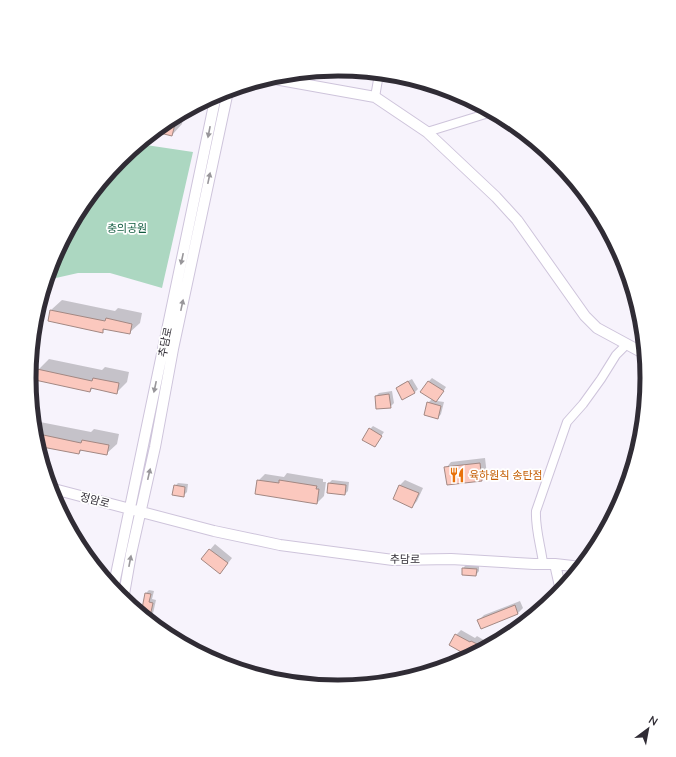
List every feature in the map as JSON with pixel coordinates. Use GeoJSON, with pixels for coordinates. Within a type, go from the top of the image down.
{"type":"FeatureCollection","features":[{"type":"Feature","properties":{"kind":"street"},"geometry":{"type":"LineString","coordinates":[[376,97],[378,79]]}},
{"type":"Feature","properties":{"kind":"street"},"geometry":{"type":"LineString","coordinates":[[286,81],[376,97],[427,132],[496,197],[517,220],[585,316],[597,328],[638,350]]}},
{"type":"Feature","properties":{"kind":"street","name":"추담로"},"geometry":{"type":"LineString","coordinates":[[124,592],[140,512],[155,446],[174,341],[227,98]]}},
{"type":"Feature","properties":{"kind":"street","name":"추담로"},"geometry":{"type":"LineString","coordinates":[[115,582],[214,103]]}},
{"type":"Feature","properties":{"kind":"street"},"geometry":{"type":"LineString","coordinates":[[427,132],[484,114]]}},
{"type":"Feature","properties":{"kind":"street"},"geometry":{"type":"LineString","coordinates":[[543,563],[540,541],[535,522],[536,511],[567,422],[583,404],[616,355],[627,344]]}},
{"type":"Feature","properties":{"kind":"street","name":"정암로"},"geometry":{"type":"LineString","coordinates":[[57,490],[140,512]]}},
{"type":"Feature","properties":{"kind":"street","name":"추담로"},"geometry":{"type":"LineString","coordinates":[[140,512],[214,532],[280,545],[393,560],[451,559],[543,563],[575,566]]}},
{"type":"Feature","properties":{"kind":"street"},"geometry":{"type":"LineString","coordinates":[[555,564],[559,584]]}},
{"type":"Feature","properties":{"kind":"green space","name":"충의공원"},"geometry":{"type":"Polygon","coordinates":[[[146,145],[193,152],[162,288],[110,273],[78,273],[53,279],[76,227],[98,195],[124,165],[146,145]]]}},
{"type":"Feature","properties":{"kind":"building"},"geometry":{"type":"Polygon","coordinates":[[[175,124],[172,136],[162,133],[175,124]]]}},
{"type":"Feature","properties":{"kind":"building"},"geometry":{"type":"Polygon","coordinates":[[[50,310],[105,321],[106,318],[132,324],[130,334],[103,329],[103,333],[48,321],[50,310]]]}},
{"type":"Feature","properties":{"kind":"building"},"geometry":{"type":"Polygon","coordinates":[[[37,369],[92,381],[93,378],[119,383],[117,394],[91,388],[90,392],[36,380],[37,369]]]}},
{"type":"Feature","properties":{"kind":"building"},"geometry":{"type":"Polygon","coordinates":[[[408,381],[415,393],[402,400],[396,388],[408,381]]]}},
{"type":"Feature","properties":{"kind":"building"},"geometry":{"type":"Polygon","coordinates":[[[428,381],[444,391],[436,402],[420,392],[428,381]]]}},
{"type":"Feature","properties":{"kind":"building"},"geometry":{"type":"Polygon","coordinates":[[[389,394],[391,408],[376,409],[375,396],[389,394]]]}},
{"type":"Feature","properties":{"kind":"building"},"geometry":{"type":"Polygon","coordinates":[[[427,402],[441,406],[438,419],[424,415],[427,402]]]}},
{"type":"Feature","properties":{"kind":"building"},"geometry":{"type":"Polygon","coordinates":[[[369,428],[382,436],[375,447],[362,440],[369,428]]]}},
{"type":"Feature","properties":{"kind":"building"},"geometry":{"type":"Polygon","coordinates":[[[42,435],[81,443],[82,440],[109,445],[107,455],[80,450],[79,454],[44,447],[42,435]]]}},
{"type":"Feature","properties":{"kind":"building"},"geometry":{"type":"Polygon","coordinates":[[[480,463],[482,481],[447,485],[444,467],[480,463]]]}},
{"type":"Feature","properties":{"kind":"building"},"geometry":{"type":"Polygon","coordinates":[[[257,480],[279,483],[279,480],[317,486],[316,489],[319,489],[317,504],[255,494],[257,480]]]}},
{"type":"Feature","properties":{"kind":"building"},"geometry":{"type":"Polygon","coordinates":[[[328,483],[346,485],[345,495],[327,493],[328,483]]]}},
{"type":"Feature","properties":{"kind":"building"},"geometry":{"type":"Polygon","coordinates":[[[174,485],[185,487],[184,497],[172,495],[174,485]]]}},
{"type":"Feature","properties":{"kind":"building"},"geometry":{"type":"Polygon","coordinates":[[[399,485],[419,493],[412,508],[393,499],[399,485]]]}},
{"type":"Feature","properties":{"kind":"building"},"geometry":{"type":"Polygon","coordinates":[[[209,549],[228,563],[220,574],[201,559],[209,549]]]}},
{"type":"Feature","properties":{"kind":"building"},"geometry":{"type":"Polygon","coordinates":[[[462,568],[477,569],[476,576],[462,575],[462,568]]]}},
{"type":"Feature","properties":{"kind":"building"},"geometry":{"type":"Polygon","coordinates":[[[145,593],[151,594],[149,602],[153,603],[150,615],[142,608],[145,593]]]}},
{"type":"Feature","properties":{"kind":"building"},"geometry":{"type":"Polygon","coordinates":[[[515,605],[518,614],[481,629],[477,620],[515,605]]]}},
{"type":"Feature","properties":{"kind":"building"},"geometry":{"type":"Polygon","coordinates":[[[455,634],[479,645],[463,653],[449,645],[455,634]]]}},
{"type":"Feature","properties":{"kind":"place","name":"육하원칙 송탄점"},"geometry":{"type":"Point","coordinates":[457,475]}}]}
